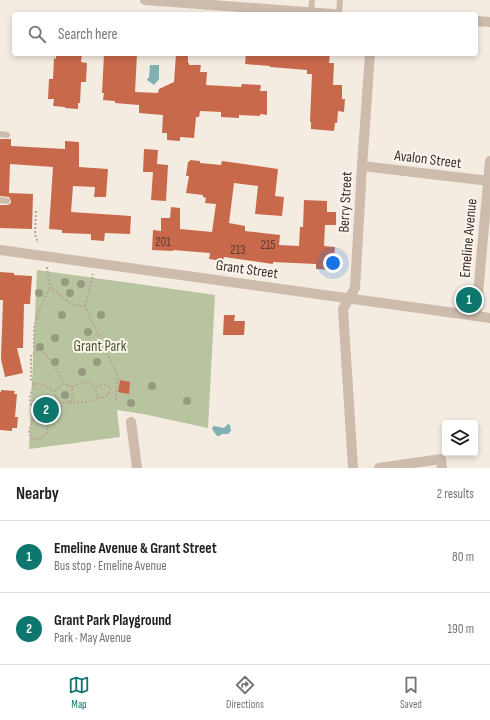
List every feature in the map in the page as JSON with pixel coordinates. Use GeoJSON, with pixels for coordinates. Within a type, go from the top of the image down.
{"type":"FeatureCollection","features":[{"type":"Feature","properties":{"kind":"street"},"geometry":{"type":"LineString","coordinates":[[145,0],[311,12]]}},
{"type":"Feature","properties":{"kind":"street"},"geometry":{"type":"LineString","coordinates":[[478,21],[490,22]]}},
{"type":"Feature","properties":{"kind":"street","name":"Berry Street"},"geometry":{"type":"LineString","coordinates":[[354,468],[343,309],[355,288],[370,56]]}},
{"type":"Feature","properties":{"kind":"street","name":"Emeline Avenue"},"geometry":{"type":"LineString","coordinates":[[476,316],[490,161]]}},
{"type":"Feature","properties":{"kind":"street","name":"Avalon Street"},"geometry":{"type":"LineString","coordinates":[[362,166],[489,181]]}},
{"type":"Feature","properties":{"kind":"street","name":"Grant Street"},"geometry":{"type":"LineString","coordinates":[[0,250],[490,318]]}},
{"type":"Feature","properties":{"kind":"street"},"geometry":{"type":"LineString","coordinates":[[131,422],[137,468]]}},
{"type":"Feature","properties":{"kind":"street"},"geometry":{"type":"LineString","coordinates":[[379,468],[442,464]]}},
{"type":"Feature","properties":{"kind":"lane"},"geometry":{"type":"LineString","coordinates":[[311,12],[312,0]]}},
{"type":"Feature","properties":{"kind":"lane"},"geometry":{"type":"LineString","coordinates":[[339,12],[340,0]]}},
{"type":"Feature","properties":{"kind":"lane"},"geometry":{"type":"LineString","coordinates":[[0,134],[7,135]]}},
{"type":"Feature","properties":{"kind":"lane"},"geometry":{"type":"LineString","coordinates":[[0,200],[7,201]]}},
{"type":"Feature","properties":{"kind":"path"},"geometry":{"type":"LineString","coordinates":[[36,211],[35,234],[38,243]]}},
{"type":"Feature","properties":{"kind":"path"},"geometry":{"type":"LineString","coordinates":[[36,351],[34,349],[34,328],[40,308],[50,287],[47,266]]}},
{"type":"Feature","properties":{"kind":"path"},"geometry":{"type":"LineString","coordinates":[[94,273],[85,307],[117,374],[116,402]]}},
{"type":"Feature","properties":{"kind":"path"},"geometry":{"type":"LineString","coordinates":[[50,287],[71,304],[85,307]]}},
{"type":"Feature","properties":{"kind":"path"},"geometry":{"type":"LineString","coordinates":[[55,391],[56,397],[60,402],[61,412],[48,425],[47,433],[39,439],[33,439],[30,435],[30,428],[34,417],[30,396],[34,384],[32,380],[31,356],[36,351],[41,350],[46,354],[64,383],[72,387]]}},
{"type":"Feature","properties":{"kind":"path"},"geometry":{"type":"LineString","coordinates":[[72,387],[86,382],[92,384],[96,388],[97,396],[100,397]]}},
{"type":"Feature","properties":{"kind":"path"},"geometry":{"type":"LineString","coordinates":[[55,391],[64,383]]}},
{"type":"Feature","properties":{"kind":"path"},"geometry":{"type":"LineString","coordinates":[[34,384],[43,384],[49,389],[55,391]]}},
{"type":"Feature","properties":{"kind":"path"},"geometry":{"type":"LineString","coordinates":[[60,402],[85,402],[100,397],[103,398],[109,394],[111,388],[105,384],[99,385],[96,388]]}},
{"type":"Feature","properties":{"kind":"path"},"geometry":{"type":"LineString","coordinates":[[69,403],[73,396],[72,387]]}},
{"type":"Feature","properties":{"kind":"green space","name":"Grant Park"},"geometry":{"type":"Polygon","coordinates":[[[37,270],[215,295],[208,428],[117,410],[120,437],[29,449],[37,270]]]}},
{"type":"Feature","properties":{"kind":"water"},"geometry":{"type":"Polygon","coordinates":[[[150,65],[159,65],[159,79],[154,85],[147,80],[149,77],[150,65]]]}},
{"type":"Feature","properties":{"kind":"water"},"geometry":{"type":"Polygon","coordinates":[[[228,424],[230,425],[231,431],[228,434],[217,436],[212,428],[214,426],[224,428],[228,424]]]}},
{"type":"Feature","properties":{"kind":"building"},"geometry":{"type":"Polygon","coordinates":[[[56,56],[82,56],[81,62],[87,63],[86,82],[81,82],[80,103],[78,103],[78,109],[53,106],[54,99],[48,99],[49,79],[53,79],[54,58],[56,59],[56,56]]]}},
{"type":"Feature","properties":{"kind":"building"},"geometry":{"type":"Polygon","coordinates":[[[104,56],[137,56],[135,92],[158,93],[159,89],[174,82],[176,56],[188,56],[189,65],[201,65],[200,72],[207,72],[206,85],[241,87],[242,84],[261,85],[260,91],[267,91],[267,115],[239,115],[239,118],[221,117],[221,112],[200,111],[199,117],[196,117],[194,138],[180,137],[180,141],[167,140],[167,133],[162,133],[163,115],[139,113],[139,105],[115,103],[115,101],[103,100],[104,93],[102,93],[104,56]]]}},
{"type":"Feature","properties":{"kind":"building"},"geometry":{"type":"Polygon","coordinates":[[[246,56],[330,56],[329,63],[334,63],[333,85],[342,85],[342,99],[345,99],[344,112],[338,111],[337,123],[335,123],[334,131],[311,129],[312,74],[307,74],[307,70],[245,64],[246,56]]]}},
{"type":"Feature","properties":{"kind":"building"},"geometry":{"type":"Polygon","coordinates":[[[0,139],[11,139],[11,146],[65,149],[65,141],[79,142],[79,167],[108,169],[106,197],[94,197],[95,187],[73,186],[71,212],[131,216],[130,234],[105,233],[104,241],[91,240],[91,234],[62,233],[62,230],[49,229],[53,167],[10,164],[9,193],[33,194],[32,229],[0,228],[0,205],[8,205],[11,201],[9,197],[0,196],[0,139]]]}},
{"type":"Feature","properties":{"kind":"building"},"geometry":{"type":"Polygon","coordinates":[[[144,149],[158,150],[157,164],[168,165],[166,201],[151,200],[153,172],[143,172],[144,149]]]}},
{"type":"Feature","properties":{"kind":"building"},"geometry":{"type":"Polygon","coordinates":[[[190,160],[200,161],[200,163],[221,165],[222,161],[278,169],[275,196],[284,197],[282,216],[255,214],[258,186],[234,183],[229,223],[245,226],[245,231],[280,235],[279,245],[299,246],[300,227],[303,227],[304,200],[327,201],[327,212],[336,212],[336,225],[325,225],[324,246],[335,247],[333,270],[316,269],[316,264],[273,262],[273,264],[224,257],[223,261],[209,259],[210,253],[152,250],[153,230],[161,231],[161,218],[170,218],[171,207],[180,208],[180,229],[212,232],[216,204],[205,203],[206,198],[203,197],[203,195],[186,193],[189,176],[186,176],[188,162],[190,160]]]}},
{"type":"Feature","properties":{"kind":"building"},"geometry":{"type":"Polygon","coordinates":[[[0,272],[14,273],[14,275],[32,276],[30,304],[24,304],[23,348],[17,348],[23,373],[5,377],[1,359],[3,300],[0,300],[0,272]]]}},
{"type":"Feature","properties":{"kind":"building"},"geometry":{"type":"Polygon","coordinates":[[[224,315],[235,315],[234,321],[245,321],[244,335],[223,335],[224,315]]]}},
{"type":"Feature","properties":{"kind":"building"},"geometry":{"type":"Polygon","coordinates":[[[120,380],[130,382],[129,394],[118,392],[120,380]]]}},
{"type":"Feature","properties":{"kind":"building"},"geometry":{"type":"Polygon","coordinates":[[[1,390],[15,391],[14,394],[17,394],[15,417],[18,417],[17,428],[12,428],[12,431],[0,430],[1,390]]]}},
{"type":"Feature","properties":{"kind":"place","name":"Emeline Avenue & Grant Street"},"geometry":{"type":"Point","coordinates":[469,300]}},
{"type":"Feature","properties":{"kind":"place","name":"Grant Park Playground"},"geometry":{"type":"Point","coordinates":[46,410]}}]}
